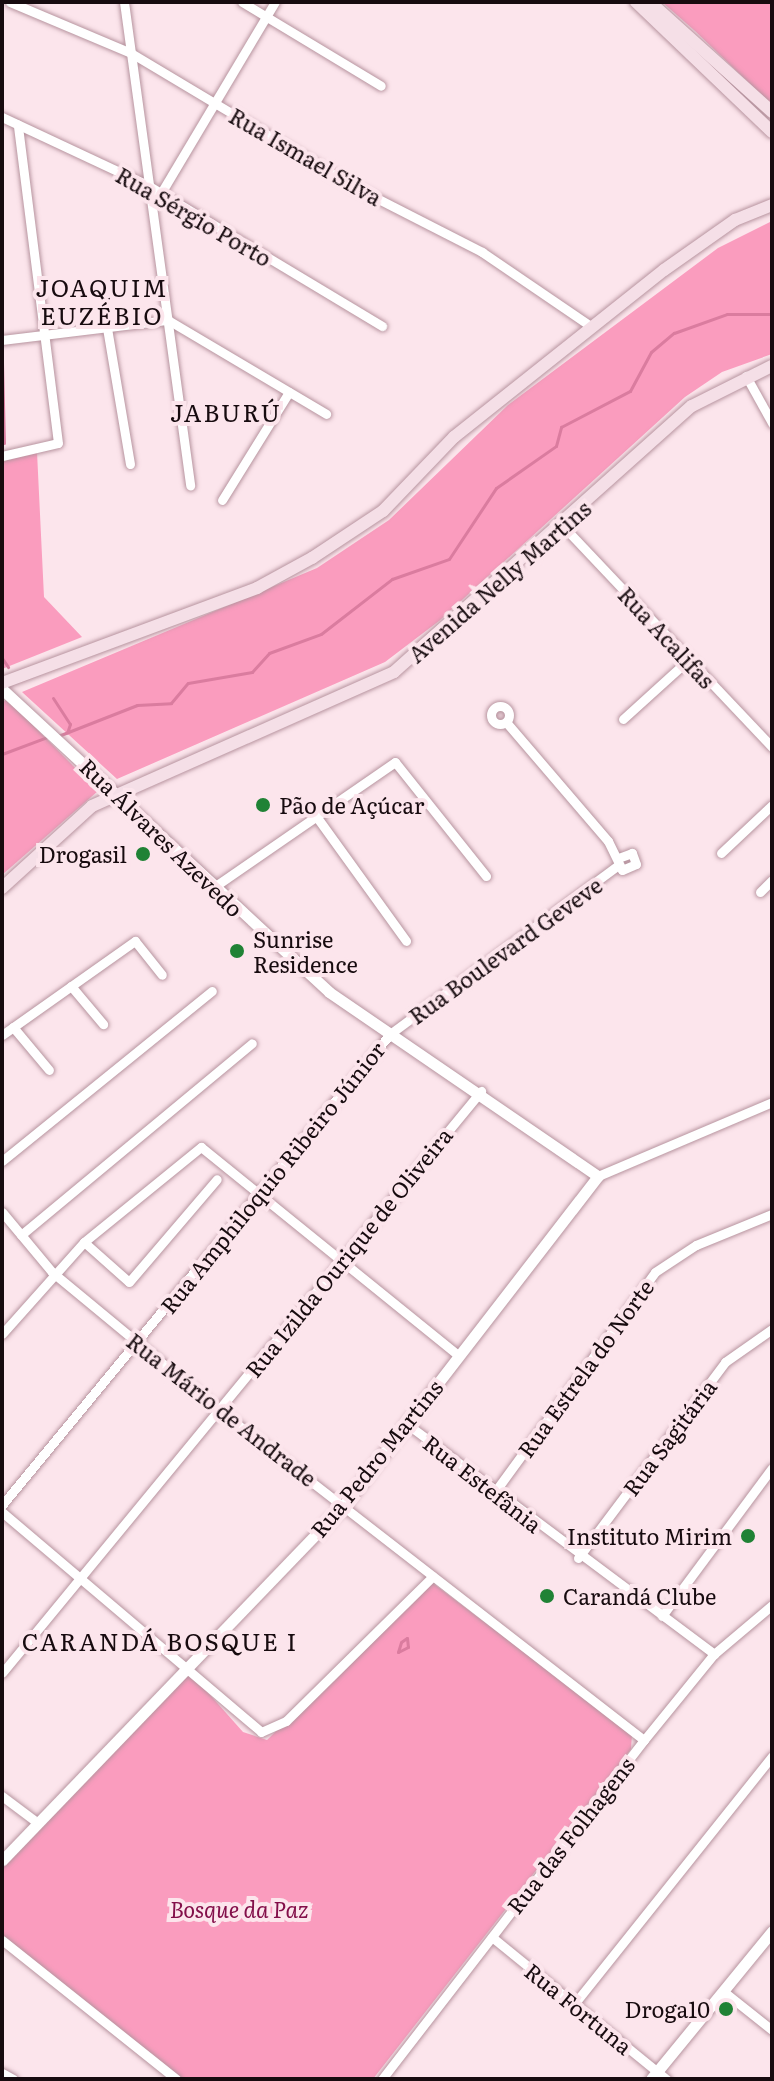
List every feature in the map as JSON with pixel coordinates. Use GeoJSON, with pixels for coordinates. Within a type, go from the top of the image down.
{"type":"FeatureCollection","features":[{"type":"Feature","properties":{"kind":"main road"},"geometry":{"type":"LineString","coordinates":[[636,2],[772,132]]}},
{"type":"Feature","properties":{"kind":"main road"},"geometry":{"type":"LineString","coordinates":[[650,2],[772,112]]}},
{"type":"Feature","properties":{"kind":"main road"},"geometry":{"type":"LineString","coordinates":[[2,683],[257,588],[312,558],[383,511],[454,437],[710,236],[772,205]]}},
{"type":"Feature","properties":{"kind":"main road","name":"Avenida Nelly Martins"},"geometry":{"type":"LineString","coordinates":[[2,888],[69,824],[117,793],[394,672],[563,526],[692,406],[746,376],[772,366]]}},
{"type":"Feature","properties":{"kind":"street","name":"Rua Ismael Silva"},"geometry":{"type":"LineString","coordinates":[[10,2],[131,53],[482,252],[592,327]]}},
{"type":"Feature","properties":{"kind":"street"},"geometry":{"type":"LineString","coordinates":[[124,2],[190,486]]}},
{"type":"Feature","properties":{"kind":"street"},"geometry":{"type":"LineString","coordinates":[[242,2],[381,86]]}},
{"type":"Feature","properties":{"kind":"street"},"geometry":{"type":"LineString","coordinates":[[161,193],[275,2]]}},
{"type":"Feature","properties":{"kind":"street","name":"Rua Sérgio Porto"},"geometry":{"type":"LineString","coordinates":[[2,117],[149,186],[382,326]]}},
{"type":"Feature","properties":{"kind":"street"},"geometry":{"type":"LineString","coordinates":[[2,456],[58,443],[18,125]]}},
{"type":"Feature","properties":{"kind":"street"},"geometry":{"type":"LineString","coordinates":[[2,340],[168,320],[326,414]]}},
{"type":"Feature","properties":{"kind":"street"},"geometry":{"type":"LineString","coordinates":[[107,328],[130,464]]}},
{"type":"Feature","properties":{"kind":"street"},"geometry":{"type":"LineString","coordinates":[[746,376],[772,423]]}},
{"type":"Feature","properties":{"kind":"street"},"geometry":{"type":"LineString","coordinates":[[222,500],[289,392]]}},
{"type":"Feature","properties":{"kind":"street","name":"Rua Acalifas"},"geometry":{"type":"LineString","coordinates":[[563,526],[772,747]]}},
{"type":"Feature","properties":{"kind":"street"},"geometry":{"type":"LineString","coordinates":[[623,719],[688,660]]}},
{"type":"Feature","properties":{"kind":"street","name":"Rua Álvares Azevedo"},"geometry":{"type":"LineString","coordinates":[[2,689],[41,721],[298,966],[390,1034],[481,1091],[598,1176]]}},
{"type":"Feature","properties":{"kind":"street","name":"Rua Boulevard Geveve"},"geometry":{"type":"LineString","coordinates":[[390,1034],[618,862],[506,722]]}},
{"type":"Feature","properties":{"kind":"street"},"geometry":{"type":"LineString","coordinates":[[214,887],[378,772],[402,765],[486,876]]}},
{"type":"Feature","properties":{"kind":"street"},"geometry":{"type":"LineString","coordinates":[[721,853],[772,805]]}},
{"type":"Feature","properties":{"kind":"street"},"geometry":{"type":"LineString","coordinates":[[316,816],[406,941]]}},
{"type":"Feature","properties":{"kind":"street"},"geometry":{"type":"LineString","coordinates":[[760,892],[772,880]]}},
{"type":"Feature","properties":{"kind":"street"},"geometry":{"type":"LineString","coordinates":[[2,1035],[135,941],[162,975]]}},
{"type":"Feature","properties":{"kind":"street"},"geometry":{"type":"LineString","coordinates":[[71,986],[103,1024]]}},
{"type":"Feature","properties":{"kind":"street"},"geometry":{"type":"LineString","coordinates":[[2,1161],[212,991]]}},
{"type":"Feature","properties":{"kind":"street"},"geometry":{"type":"LineString","coordinates":[[13,1027],[49,1070]]}},
{"type":"Feature","properties":{"kind":"street","name":"Rua Amphiloquio Ribeiro Júnior"},"geometry":{"type":"LineString","coordinates":[[2,1505],[390,1034]]}},
{"type":"Feature","properties":{"kind":"street"},"geometry":{"type":"LineString","coordinates":[[21,1235],[252,1043]]}},
{"type":"Feature","properties":{"kind":"street","name":"Rua Izilda Ourique de Oliveira"},"geometry":{"type":"LineString","coordinates":[[2,1673],[481,1091]]}},
{"type":"Feature","properties":{"kind":"street","name":"Rua Pedro Martins"},"geometry":{"type":"LineString","coordinates":[[2,1860],[33,1819],[344,1505],[598,1176],[772,1102]]}},
{"type":"Feature","properties":{"kind":"street"},"geometry":{"type":"LineString","coordinates":[[2,1334],[52,1272],[84,1242],[201,1147],[339,1264],[458,1355]]}},
{"type":"Feature","properties":{"kind":"street"},"geometry":{"type":"LineString","coordinates":[[84,1242],[129,1282],[217,1179]]}},
{"type":"Feature","properties":{"kind":"street","name":"Rua Mário de Andrade"},"geometry":{"type":"LineString","coordinates":[[2,1212],[52,1272],[219,1410],[644,1740]]}},
{"type":"Feature","properties":{"kind":"street","name":"Rua Estrela do Norte"},"geometry":{"type":"LineString","coordinates":[[494,1493],[655,1272],[696,1245],[772,1214]]}},
{"type":"Feature","properties":{"kind":"street","name":"Rua Sagitária"},"geometry":{"type":"LineString","coordinates":[[578,1558],[725,1362],[772,1329]]}},
{"type":"Feature","properties":{"kind":"street","name":"Rua Estefânia"},"geometry":{"type":"LineString","coordinates":[[407,1424],[578,1558],[714,1654]]}},
{"type":"Feature","properties":{"kind":"street"},"geometry":{"type":"LineString","coordinates":[[662,1616],[772,1468]]}},
{"type":"Feature","properties":{"kind":"street"},"geometry":{"type":"LineString","coordinates":[[2,1512],[189,1664],[261,1732],[286,1721],[433,1576]]}},
{"type":"Feature","properties":{"kind":"street","name":"Rua das Folhagens"},"geometry":{"type":"LineString","coordinates":[[382,2079],[714,1654],[772,1605]]}},
{"type":"Feature","properties":{"kind":"street"},"geometry":{"type":"LineString","coordinates":[[575,2003],[772,1756]]}},
{"type":"Feature","properties":{"kind":"street"},"geometry":{"type":"LineString","coordinates":[[2,1796],[33,1819]]}},
{"type":"Feature","properties":{"kind":"street"},"geometry":{"type":"LineString","coordinates":[[658,2077],[772,1931]]}},
{"type":"Feature","properties":{"kind":"street","name":"Rua Fortuna"},"geometry":{"type":"LineString","coordinates":[[492,1937],[575,2003],[658,2077]]}},
{"type":"Feature","properties":{"kind":"street"},"geometry":{"type":"LineString","coordinates":[[2,1940],[176,2079]]}},
{"type":"Feature","properties":{"kind":"street"},"geometry":{"type":"LineString","coordinates":[[723,1991],[772,2030]]}},
{"type":"Feature","properties":{"kind":"street"},"geometry":{"type":"LineString","coordinates":[[2,2073],[13,2079]]}},
{"type":"Feature","properties":{"kind":"green space"},"geometry":{"type":"Polygon","coordinates":[[[662,2],[772,2],[772,105],[695,31],[662,2]]]}},
{"type":"Feature","properties":{"kind":"green space"},"geometry":{"type":"Polygon","coordinates":[[[772,221],[772,354],[722,372],[685,397],[439,621],[385,662],[117,779],[22,692],[317,568],[389,520],[508,405],[718,248],[772,221]]]}},
{"type":"Feature","properties":{"kind":"green space"},"geometry":{"type":"Polygon","coordinates":[[[37,452],[44,597],[82,637],[2,669],[2,460],[37,452]]]}},
{"type":"Feature","properties":{"kind":"green space"},"geometry":{"type":"Polygon","coordinates":[[[7,699],[98,791],[2,875],[2,703],[7,699]]]}},
{"type":"Feature","properties":{"kind":"green space","name":"Bosque da Paz"},"geometry":{"type":"Polygon","coordinates":[[[430,1581],[632,1734],[631,1749],[373,2079],[177,2079],[2,1940],[2,1869],[33,1826],[187,1669],[243,1732],[267,1740],[430,1581]]]}},
{"type":"Feature","properties":{"kind":"waterway"},"geometry":{"type":"LineString","coordinates":[[58,736],[137,705],[171,703],[188,683],[252,672],[269,653],[321,634],[392,579],[449,559],[496,488],[556,446],[561,427],[630,391],[651,352],[674,333],[727,314],[772,314]]}},
{"type":"Feature","properties":{"kind":"waterway"},"geometry":{"type":"LineString","coordinates":[[2,362],[4,443]]}},
{"type":"Feature","properties":{"kind":"waterway"},"geometry":{"type":"LineString","coordinates":[[2,639],[2,655]]}},
{"type":"Feature","properties":{"kind":"waterway"},"geometry":{"type":"LineString","coordinates":[[2,658],[8,667]]}},
{"type":"Feature","properties":{"kind":"waterway"},"geometry":{"type":"LineString","coordinates":[[53,698],[70,724],[67,733]]}},
{"type":"Feature","properties":{"kind":"waterway"},"geometry":{"type":"LineString","coordinates":[[2,754],[47,737]]}},
{"type":"Feature","properties":{"kind":"waterway"},"geometry":{"type":"LineString","coordinates":[[407,1638],[408,1647],[398,1652],[401,1642],[407,1638]]}},
{"type":"Feature","properties":{"kind":"place","name":"Pão de Açúcar"},"geometry":{"type":"Point","coordinates":[263,805]}},
{"type":"Feature","properties":{"kind":"place","name":"Drogasil"},"geometry":{"type":"Point","coordinates":[143,854]}},
{"type":"Feature","properties":{"kind":"place","name":"Sunrise Residence"},"geometry":{"type":"Point","coordinates":[237,951]}},
{"type":"Feature","properties":{"kind":"place","name":"Instituto Mirim"},"geometry":{"type":"Point","coordinates":[748,1536]}},
{"type":"Feature","properties":{"kind":"place","name":"Carandá Clube"},"geometry":{"type":"Point","coordinates":[547,1596]}},
{"type":"Feature","properties":{"kind":"place","name":"Droga10"},"geometry":{"type":"Point","coordinates":[726,2009]}},
{"type":"Feature","properties":{"kind":"district","name":"JOAQUIM EUZÉBIO"},"geometry":{"type":"Point","coordinates":[102,301]}},
{"type":"Feature","properties":{"kind":"district","name":"JABURÚ"},"geometry":{"type":"Point","coordinates":[226,412]}},
{"type":"Feature","properties":{"kind":"district","name":"CARANDÁ BOSQUE I"},"geometry":{"type":"Point","coordinates":[160,1641]}}]}
